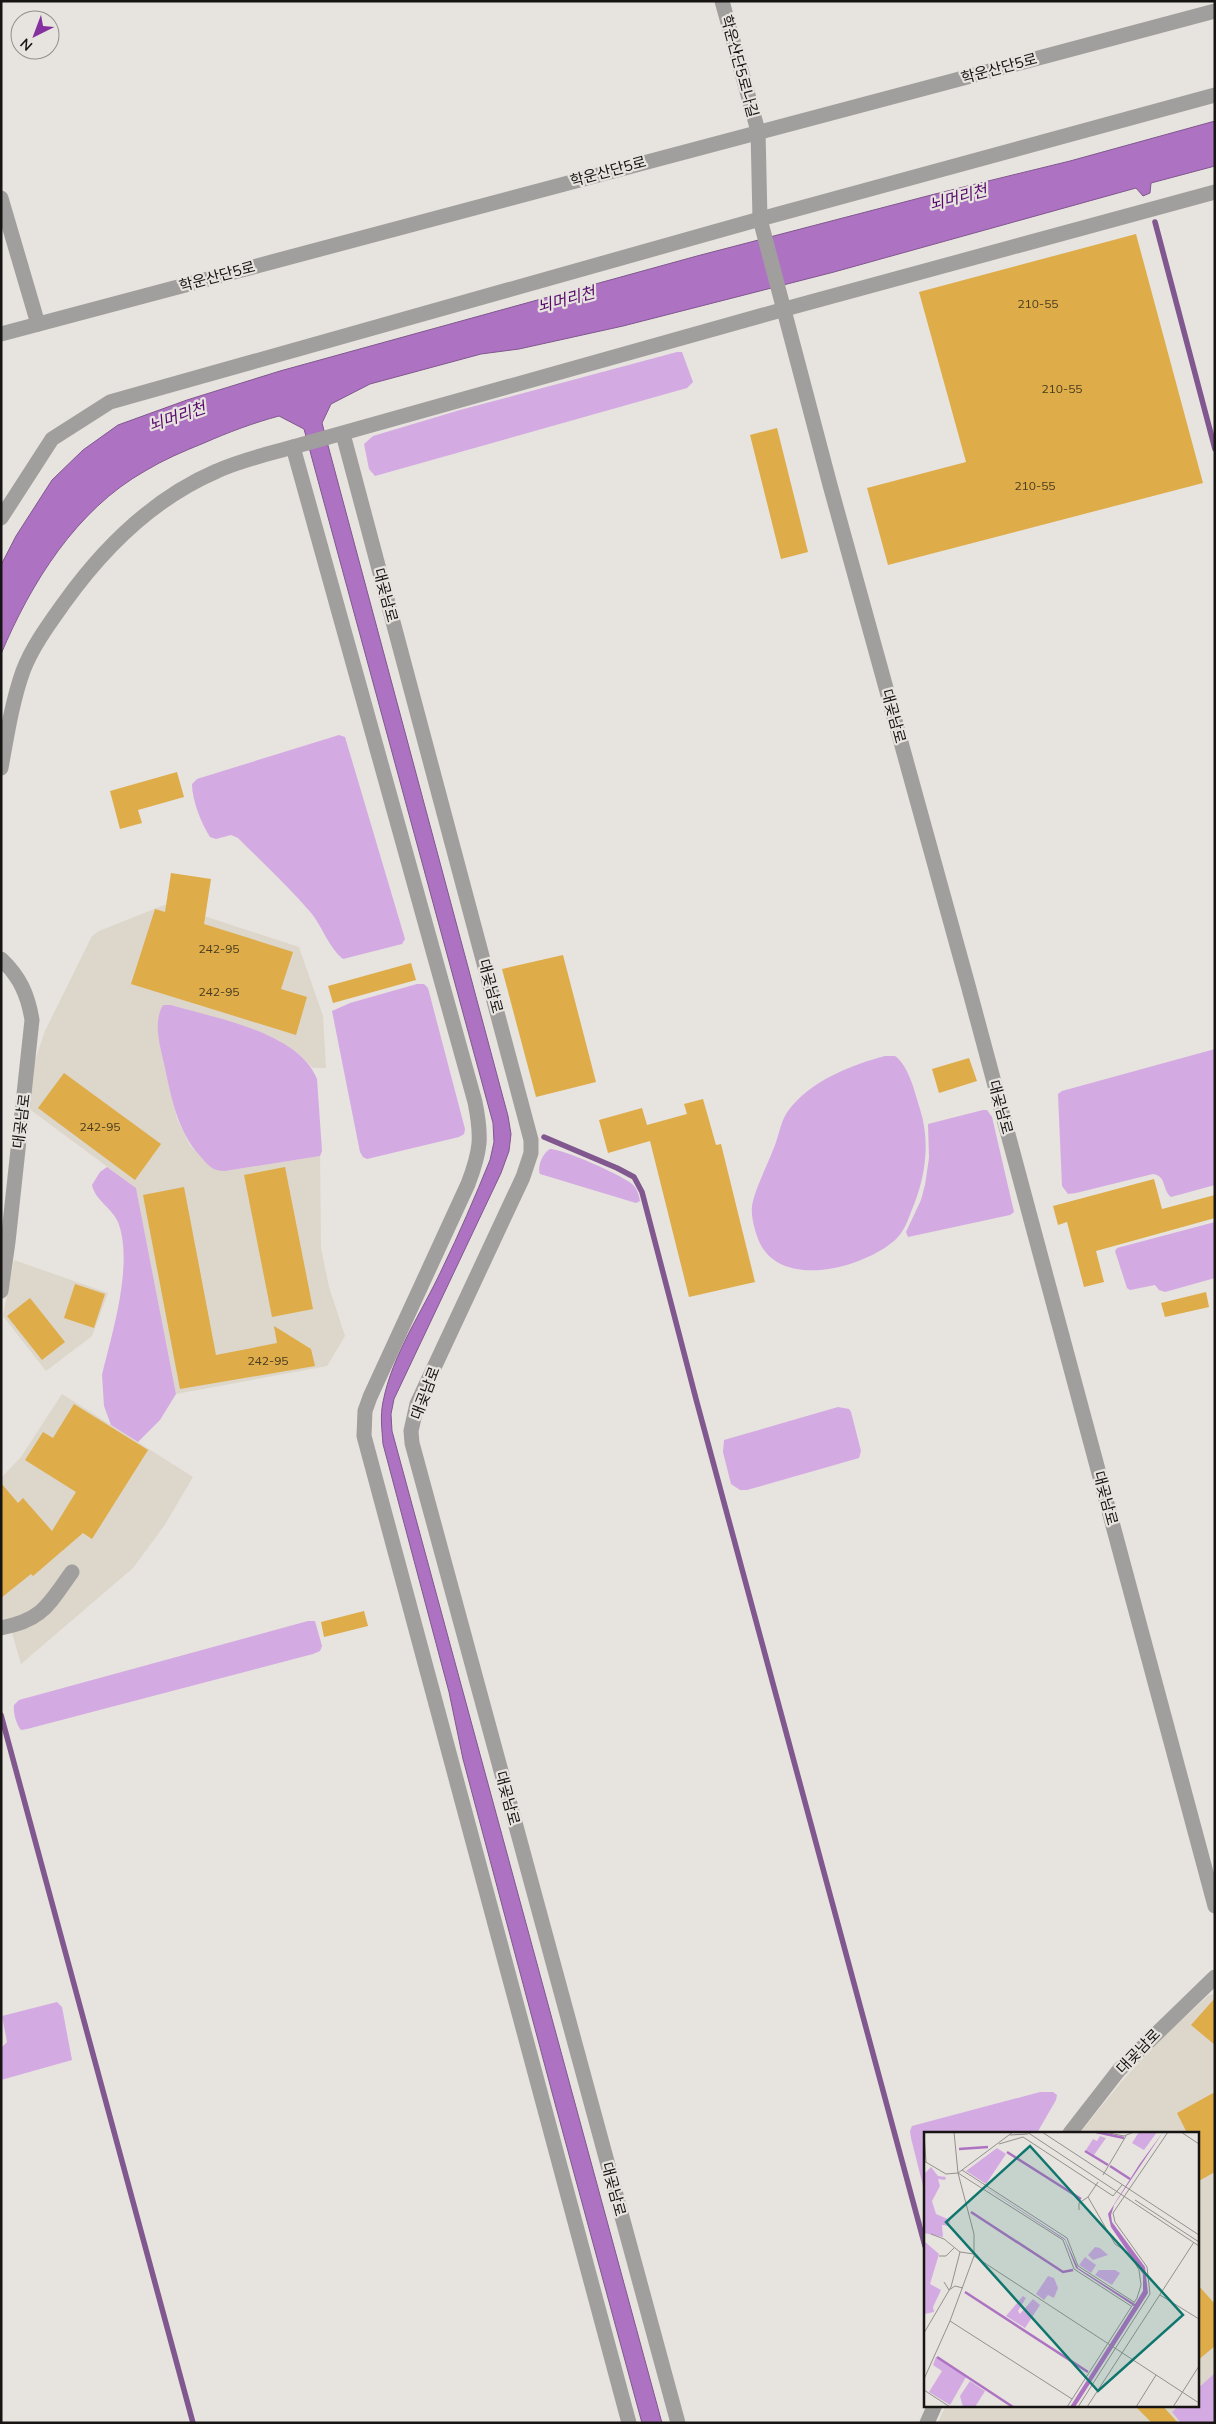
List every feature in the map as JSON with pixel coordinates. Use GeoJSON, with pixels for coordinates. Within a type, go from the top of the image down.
{"type":"FeatureCollection","features":[{"type":"Feature","properties":{"kind":"street","name":"학운산단5로나길"},"geometry":{"type":"LineString","coordinates":[[722,1],[758,131],[760,219]]}},
{"type":"Feature","properties":{"kind":"street","name":"학운산단5로"},"geometry":{"type":"LineString","coordinates":[[1,334],[758,131],[1215,11]]}},
{"type":"Feature","properties":{"kind":"street"},"geometry":{"type":"LineString","coordinates":[[1,518],[52,439],[110,402],[760,219],[1215,95]]}},
{"type":"Feature","properties":{"kind":"street"},"geometry":{"type":"LineString","coordinates":[[1,768],[15,698],[24,670],[58,612],[101,555],[158,504],[196,481],[242,462],[293,447],[785,309],[1215,192]]}},
{"type":"Feature","properties":{"kind":"street"},"geometry":{"type":"LineString","coordinates":[[1,198],[38,324]]}},
{"type":"Feature","properties":{"kind":"street","name":"대곶남로"},"geometry":{"type":"LineString","coordinates":[[760,219],[830,485],[968,985],[1215,1906]]}},
{"type":"Feature","properties":{"kind":"street","name":"대곶남로"},"geometry":{"type":"LineString","coordinates":[[343,434],[531,1140],[530,1158],[523,1178],[418,1404],[411,1431],[412,1443],[678,2423]]}},
{"type":"Feature","properties":{"kind":"street"},"geometry":{"type":"LineString","coordinates":[[293,447],[470,1084],[480,1136],[480,1149],[468,1184],[370,1397],[365,1410],[364,1436],[629,2423]]}},
{"type":"Feature","properties":{"kind":"street","name":"대곶남로"},"geometry":{"type":"LineString","coordinates":[[1,959],[20,981],[29,1000],[32,1020],[1,1291]]}},
{"type":"Feature","properties":{"kind":"street"},"geometry":{"type":"LineString","coordinates":[[1,1628],[17,1625],[37,1616],[46,1609],[72,1572]]}},
{"type":"Feature","properties":{"kind":"street","name":"대곶남로"},"geometry":{"type":"LineString","coordinates":[[1071,2132],[1119,2070],[1215,1977]]}},
{"type":"Feature","properties":{"kind":"street"},"geometry":{"type":"LineString","coordinates":[[927,2423],[935,2406]]}},
{"type":"Feature","properties":{"kind":"shaded area"},"geometry":{"type":"Polygon","coordinates":[[[682,352],[693,382],[687,388],[375,476],[369,469],[364,444],[373,436],[460,410],[682,352]]]}},
{"type":"Feature","properties":{"kind":"shaded area"},"geometry":{"type":"Polygon","coordinates":[[[339,735],[345,737],[405,939],[402,944],[343,959],[330,944],[312,914],[238,838],[231,835],[216,839],[210,837],[198,811],[192,784],[197,779],[339,735]]]}},
{"type":"Feature","properties":{"kind":"shaded area"},"geometry":{"type":"Polygon","coordinates":[[[167,904],[299,947],[323,1016],[326,1068],[313,1068],[300,1055],[278,1040],[257,1031],[171,1005],[158,1035],[177,1119],[190,1145],[210,1167],[225,1171],[320,1156],[321,1248],[329,1287],[345,1336],[327,1366],[176,1394],[136,1188],[28,1108],[35,1060],[45,1031],[92,936],[99,931],[167,904]]]}},
{"type":"Feature","properties":{"kind":"shaded area"},"geometry":{"type":"Polygon","coordinates":[[[417,984],[424,984],[428,988],[465,1129],[464,1134],[459,1137],[367,1159],[360,1152],[332,1011],[350,1003],[417,984]]]}},
{"type":"Feature","properties":{"kind":"shaded area"},"geometry":{"type":"Polygon","coordinates":[[[163,1005],[171,1005],[253,1029],[293,1049],[307,1063],[317,1079],[322,1151],[320,1156],[225,1171],[213,1169],[208,1165],[186,1136],[173,1104],[158,1036],[158,1020],[163,1005]]]}},
{"type":"Feature","properties":{"kind":"shaded area"},"geometry":{"type":"Polygon","coordinates":[[[1215,1049],[1215,1185],[1171,1197],[1160,1177],[1153,1174],[1068,1194],[1062,1186],[1058,1094],[1062,1091],[1215,1049]]]}},
{"type":"Feature","properties":{"kind":"shaded area"},"geometry":{"type":"Polygon","coordinates":[[[885,1056],[895,1056],[900,1060],[908,1073],[920,1109],[925,1135],[926,1148],[923,1174],[916,1200],[906,1224],[894,1241],[861,1260],[820,1270],[800,1270],[781,1264],[767,1253],[757,1236],[752,1206],[756,1190],[784,1117],[797,1100],[819,1083],[845,1069],[885,1056]]]}},
{"type":"Feature","properties":{"kind":"shaded area"},"geometry":{"type":"Polygon","coordinates":[[[987,1110],[992,1117],[1014,1212],[1010,1215],[908,1237],[906,1232],[921,1200],[925,1185],[929,1158],[928,1124],[987,1110]]]}},
{"type":"Feature","properties":{"kind":"shaded area"},"geometry":{"type":"Polygon","coordinates":[[[550,1149],[579,1158],[626,1180],[635,1188],[640,1201],[636,1203],[540,1174],[541,1160],[550,1149]]]}},
{"type":"Feature","properties":{"kind":"shaded area"},"geometry":{"type":"Polygon","coordinates":[[[107,1167],[136,1188],[176,1394],[160,1420],[138,1442],[111,1425],[104,1406],[102,1375],[120,1298],[124,1257],[118,1222],[112,1212],[96,1195],[92,1185],[100,1172],[107,1167]]]}},
{"type":"Feature","properties":{"kind":"shaded area"},"geometry":{"type":"Polygon","coordinates":[[[1215,1222],[1215,1278],[1165,1292],[1159,1290],[1155,1285],[1130,1290],[1127,1288],[1115,1251],[1117,1248],[1215,1222]]]}},
{"type":"Feature","properties":{"kind":"shaded area"},"geometry":{"type":"Polygon","coordinates":[[[14,1260],[108,1293],[92,1336],[46,1371],[3,1316],[14,1260]]]}},
{"type":"Feature","properties":{"kind":"shaded area"},"geometry":{"type":"Polygon","coordinates":[[[62,1394],[193,1477],[164,1526],[133,1568],[21,1664],[8,1619],[1,1620],[1,1478],[21,1457],[62,1394]]]}},
{"type":"Feature","properties":{"kind":"shaded area"},"geometry":{"type":"Polygon","coordinates":[[[838,1407],[849,1409],[851,1412],[861,1451],[859,1458],[747,1490],[740,1490],[731,1484],[723,1452],[724,1440],[838,1407]]]}},
{"type":"Feature","properties":{"kind":"shaded area"},"geometry":{"type":"Polygon","coordinates":[[[308,1621],[315,1621],[322,1646],[320,1651],[313,1654],[27,1729],[21,1730],[16,1721],[14,1705],[19,1700],[308,1621]]]}},
{"type":"Feature","properties":{"kind":"shaded area"},"geometry":{"type":"Polygon","coordinates":[[[1215,1994],[1215,2373],[1198,2388],[1198,2132],[1081,2132],[1122,2081],[1158,2042],[1209,1995],[1215,1994]]]}},
{"type":"Feature","properties":{"kind":"shaded area"},"geometry":{"type":"Polygon","coordinates":[[[57,2002],[62,2007],[72,2060],[1,2080],[1,2048],[7,2042],[2,2016],[57,2002]]]}},
{"type":"Feature","properties":{"kind":"shaded area"},"geometry":{"type":"Polygon","coordinates":[[[1040,2092],[1053,2092],[1057,2095],[1038,2132],[924,2132],[924,2190],[911,2138],[910,2131],[912,2126],[1040,2092]]]}},
{"type":"Feature","properties":{"kind":"shaded area"},"geometry":{"type":"Polygon","coordinates":[[[1215,2373],[1215,2423],[1181,2423],[1172,2412],[1178,2406],[1198,2406],[1198,2388],[1215,2373]]]}},
{"type":"Feature","properties":{"kind":"shaded area"},"geometry":{"type":"Polygon","coordinates":[[[946,2406],[1178,2406],[1172,2412],[1181,2423],[938,2423],[946,2406]]]}},
{"type":"Feature","properties":{"kind":"water","name":"뇌머리천"},"geometry":{"type":"Polygon","coordinates":[[[1215,121],[1215,166],[1151,183],[1150,193],[1143,196],[1136,188],[834,272],[623,326],[519,349],[481,354],[370,384],[331,404],[322,423],[508,1116],[511,1134],[509,1151],[501,1173],[394,1399],[391,1414],[392,1431],[662,2423],[642,2423],[463,1759],[449,1692],[383,1444],[383,1402],[393,1367],[448,1256],[490,1160],[494,1142],[493,1123],[304,429],[279,416],[241,428],[174,456],[120,487],[77,527],[58,550],[26,601],[1,654],[1,565],[16,536],[52,480],[83,450],[118,425],[187,400],[280,371],[697,256],[1070,161],[1215,121]]]}},
{"type":"Feature","properties":{"kind":"building"},"geometry":{"type":"Polygon","coordinates":[[[1136,234],[1203,483],[888,565],[867,488],[966,462],[919,292],[1136,234]]]}},
{"type":"Feature","properties":{"kind":"building"},"geometry":{"type":"Polygon","coordinates":[[[777,428],[808,552],[781,559],[750,435],[777,428]]]}},
{"type":"Feature","properties":{"kind":"building"},"geometry":{"type":"Polygon","coordinates":[[[177,772],[184,797],[138,810],[142,823],[120,829],[110,791],[177,772]]]}},
{"type":"Feature","properties":{"kind":"building"},"geometry":{"type":"Polygon","coordinates":[[[171,873],[211,879],[204,924],[293,952],[281,989],[307,997],[296,1035],[131,984],[155,909],[165,912],[171,873]]]}},
{"type":"Feature","properties":{"kind":"building"},"geometry":{"type":"Polygon","coordinates":[[[563,955],[596,1082],[536,1097],[502,969],[563,955]]]}},
{"type":"Feature","properties":{"kind":"building"},"geometry":{"type":"Polygon","coordinates":[[[411,963],[416,980],[333,1003],[328,986],[411,963]]]}},
{"type":"Feature","properties":{"kind":"building"},"geometry":{"type":"Polygon","coordinates":[[[969,1058],[977,1081],[939,1093],[932,1069],[969,1058]]]}},
{"type":"Feature","properties":{"kind":"building"},"geometry":{"type":"Polygon","coordinates":[[[64,1073],[161,1144],[135,1180],[38,1108],[64,1073]]]}},
{"type":"Feature","properties":{"kind":"building"},"geometry":{"type":"Polygon","coordinates":[[[703,1099],[716,1145],[721,1144],[755,1282],[689,1297],[650,1141],[608,1153],[599,1120],[642,1108],[647,1125],[687,1114],[684,1104],[703,1099]]]}},
{"type":"Feature","properties":{"kind":"building"},"geometry":{"type":"Polygon","coordinates":[[[285,1167],[313,1309],[272,1317],[244,1175],[285,1167]]]}},
{"type":"Feature","properties":{"kind":"building"},"geometry":{"type":"Polygon","coordinates":[[[1154,1179],[1162,1209],[1215,1195],[1215,1218],[1096,1251],[1104,1282],[1084,1287],[1067,1222],[1058,1225],[1053,1206],[1154,1179]]]}},
{"type":"Feature","properties":{"kind":"building"},"geometry":{"type":"Polygon","coordinates":[[[184,1187],[216,1355],[277,1343],[274,1326],[311,1349],[315,1366],[180,1389],[143,1195],[184,1187]]]}},
{"type":"Feature","properties":{"kind":"building"},"geometry":{"type":"Polygon","coordinates":[[[75,1284],[105,1294],[94,1328],[64,1318],[75,1284]]]}},
{"type":"Feature","properties":{"kind":"building"},"geometry":{"type":"Polygon","coordinates":[[[1206,1292],[1209,1307],[1165,1317],[1161,1303],[1206,1292]]]}},
{"type":"Feature","properties":{"kind":"building"},"geometry":{"type":"Polygon","coordinates":[[[30,1298],[65,1342],[42,1360],[7,1316],[30,1298]]]}},
{"type":"Feature","properties":{"kind":"building"},"geometry":{"type":"Polygon","coordinates":[[[74,1404],[148,1450],[92,1539],[83,1533],[33,1576],[31,1574],[1,1598],[1,1483],[18,1503],[23,1498],[52,1531],[76,1492],[25,1460],[43,1432],[53,1438],[74,1404]]]}},
{"type":"Feature","properties":{"kind":"building"},"geometry":{"type":"Polygon","coordinates":[[[364,1611],[368,1626],[324,1637],[321,1622],[364,1611]]]}},
{"type":"Feature","properties":{"kind":"building"},"geometry":{"type":"Polygon","coordinates":[[[1215,1998],[1215,2045],[1191,2025],[1215,1998]]]}},
{"type":"Feature","properties":{"kind":"building"},"geometry":{"type":"Polygon","coordinates":[[[1215,2092],[1215,2172],[1198,2181],[1198,2132],[1186,2132],[1177,2113],[1215,2092]]]}},
{"type":"Feature","properties":{"kind":"building"},"geometry":{"type":"Polygon","coordinates":[[[1198,2285],[1215,2304],[1215,2346],[1198,2360],[1198,2285]]]}},
{"type":"Feature","properties":{"kind":"building"},"geometry":{"type":"Polygon","coordinates":[[[1135,2406],[1163,2406],[1178,2423],[1152,2423],[1135,2406]]]}},
{"type":"Feature","properties":{"kind":"waterway"},"geometry":{"type":"LineString","coordinates":[[1155,222],[1215,449]]}},
{"type":"Feature","properties":{"kind":"waterway"},"geometry":{"type":"LineString","coordinates":[[544,1137],[634,1177],[642,1192],[696,1399],[924,2242]]}},
{"type":"Feature","properties":{"kind":"waterway"},"geometry":{"type":"LineString","coordinates":[[1,1715],[193,2423]]}}]}
